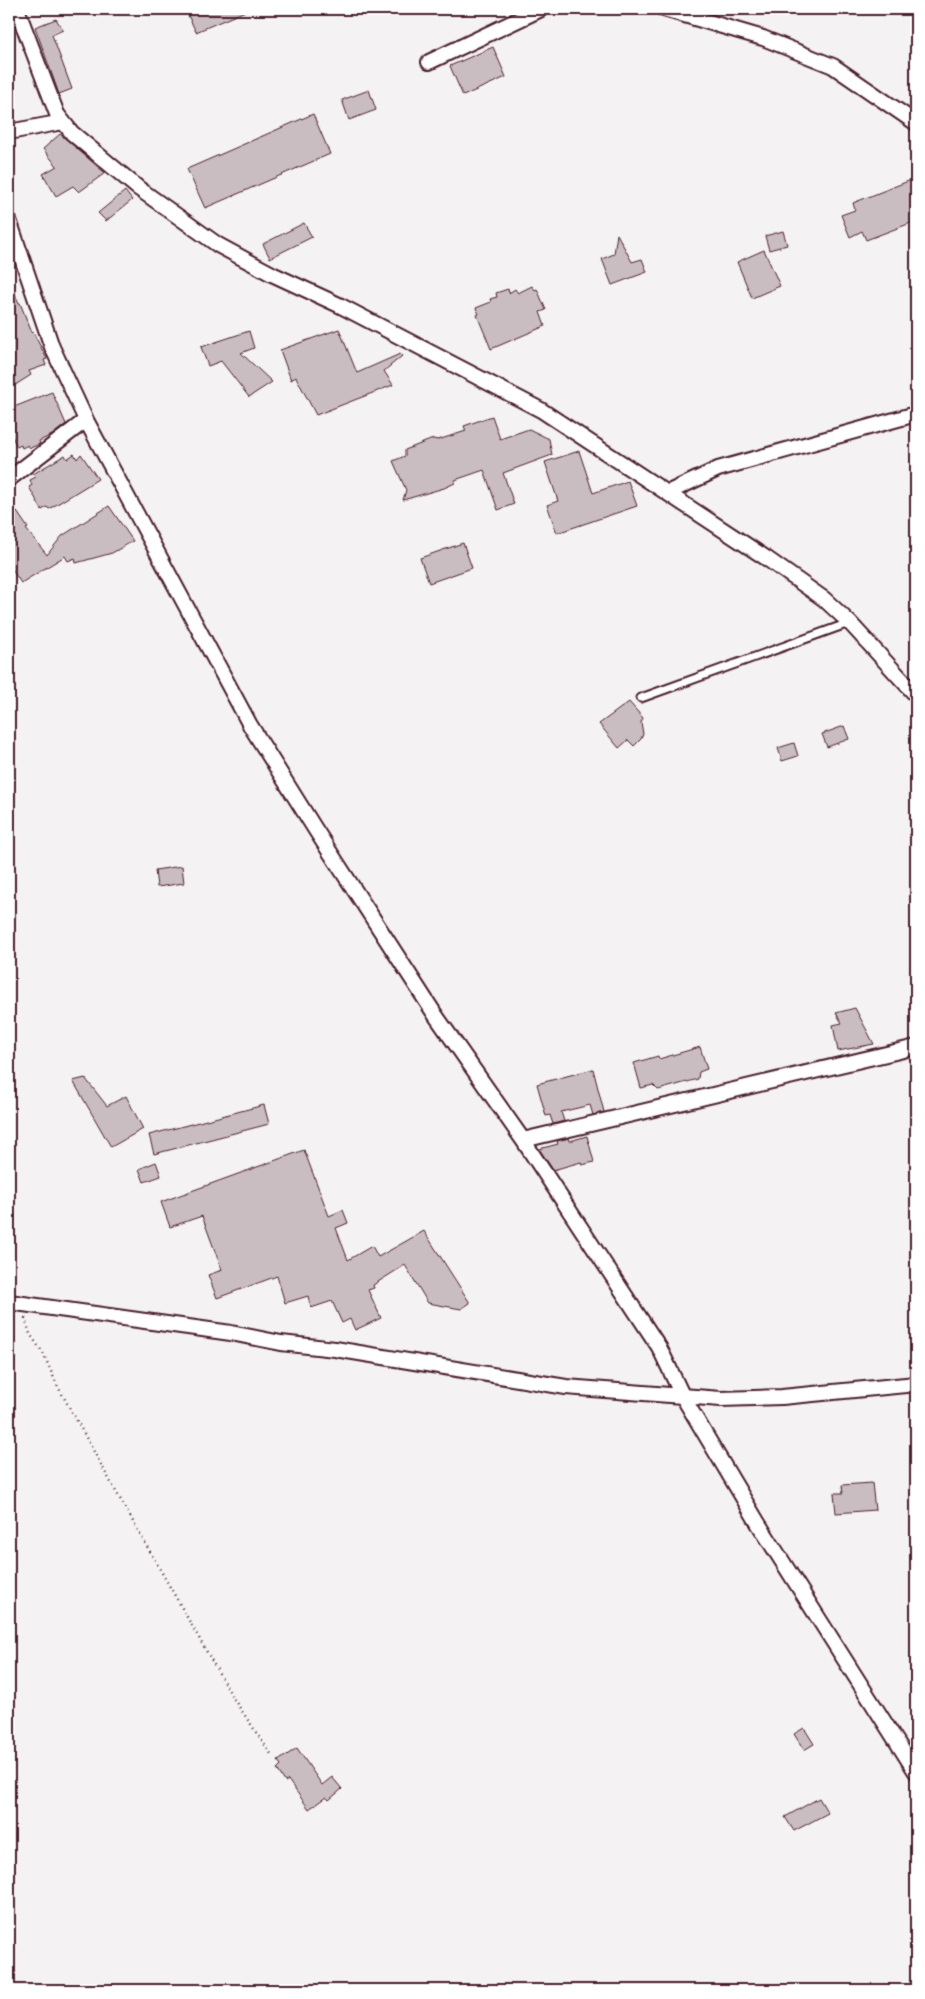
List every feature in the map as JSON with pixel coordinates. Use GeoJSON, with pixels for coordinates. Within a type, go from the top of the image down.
{"type":"FeatureCollection","features":[{"type":"Feature","properties":{"kind":"street"},"geometry":{"type":"LineString","coordinates":[[17,9],[57,114],[82,142],[138,188],[218,245],[272,274],[339,304],[542,410],[669,492],[824,598],[850,623],[916,695]]}},
{"type":"Feature","properties":{"kind":"street"},"geometry":{"type":"LineString","coordinates":[[429,62],[541,9]]}},
{"type":"Feature","properties":{"kind":"street"},"geometry":{"type":"LineString","coordinates":[[664,9],[745,32],[833,66],[916,123]]}},
{"type":"Feature","properties":{"kind":"street"},"geometry":{"type":"LineString","coordinates":[[9,132],[63,122]]}},
{"type":"Feature","properties":{"kind":"street"},"geometry":{"type":"LineString","coordinates":[[9,220],[52,347],[86,420],[250,725],[436,1016],[523,1140],[659,1347],[683,1397],[763,1531],[916,1772]]}},
{"type":"Feature","properties":{"kind":"street"},"geometry":{"type":"LineString","coordinates":[[669,492],[718,469],[916,414]]}},
{"type":"Feature","properties":{"kind":"street"},"geometry":{"type":"LineString","coordinates":[[9,479],[86,420]]}},
{"type":"Feature","properties":{"kind":"street"},"geometry":{"type":"LineString","coordinates":[[523,1140],[916,1047]]}},
{"type":"Feature","properties":{"kind":"street"},"geometry":{"type":"LineString","coordinates":[[15,1303],[231,1333],[281,1343],[335,1349],[566,1387],[721,1399],[782,1397],[916,1384]]}},
{"type":"Feature","properties":{"kind":"lane"},"geometry":{"type":"LineString","coordinates":[[641,698],[850,623]]}},
{"type":"Feature","properties":{"kind":"path"},"geometry":{"type":"LineString","coordinates":[[15,1303],[30,1334],[43,1353],[57,1385],[233,1698],[271,1754]]}},
{"type":"Feature","properties":{"kind":"building"},"geometry":{"type":"Polygon","coordinates":[[[185,9],[250,9],[196,32],[185,9]]]}},
{"type":"Feature","properties":{"kind":"building"},"geometry":{"type":"Polygon","coordinates":[[[56,19],[63,30],[52,35],[72,89],[59,94],[35,27],[56,19]]]}},
{"type":"Feature","properties":{"kind":"building"},"geometry":{"type":"Polygon","coordinates":[[[493,47],[506,77],[463,96],[450,66],[493,47]]]}},
{"type":"Feature","properties":{"kind":"building"},"geometry":{"type":"Polygon","coordinates":[[[369,90],[376,110],[349,120],[342,100],[369,90]]]}},
{"type":"Feature","properties":{"kind":"building"},"geometry":{"type":"Polygon","coordinates":[[[313,114],[330,154],[205,208],[187,169],[313,114]]]}},
{"type":"Feature","properties":{"kind":"building"},"geometry":{"type":"Polygon","coordinates":[[[60,134],[105,173],[79,192],[73,186],[56,196],[43,174],[57,166],[43,149],[60,134]]]}},
{"type":"Feature","properties":{"kind":"building"},"geometry":{"type":"Polygon","coordinates":[[[916,178],[916,221],[866,240],[862,231],[850,237],[841,215],[855,210],[853,203],[916,178]]]}},
{"type":"Feature","properties":{"kind":"building"},"geometry":{"type":"Polygon","coordinates":[[[125,191],[132,200],[106,221],[98,213],[125,191]]]}},
{"type":"Feature","properties":{"kind":"building"},"geometry":{"type":"Polygon","coordinates":[[[304,223],[312,237],[270,258],[263,244],[304,223]]]}},
{"type":"Feature","properties":{"kind":"building"},"geometry":{"type":"Polygon","coordinates":[[[783,231],[787,245],[769,250],[765,236],[783,231]]]}},
{"type":"Feature","properties":{"kind":"building"},"geometry":{"type":"Polygon","coordinates":[[[617,234],[632,262],[642,259],[647,272],[612,285],[602,259],[614,254],[617,234]]]}},
{"type":"Feature","properties":{"kind":"building"},"geometry":{"type":"Polygon","coordinates":[[[764,250],[780,286],[752,298],[737,262],[764,250]]]}},
{"type":"Feature","properties":{"kind":"building"},"geometry":{"type":"Polygon","coordinates":[[[9,281],[32,333],[47,359],[44,360],[46,365],[29,371],[31,375],[9,389],[9,281]]]}},
{"type":"Feature","properties":{"kind":"building"},"geometry":{"type":"Polygon","coordinates":[[[532,286],[535,290],[537,289],[546,310],[540,312],[545,326],[491,349],[476,308],[491,302],[490,299],[497,297],[496,293],[508,289],[509,293],[515,289],[518,293],[532,286]]]}},
{"type":"Feature","properties":{"kind":"building"},"geometry":{"type":"Polygon","coordinates":[[[339,329],[357,373],[400,354],[402,356],[384,371],[393,385],[316,415],[296,377],[291,380],[280,350],[339,329]]]}},
{"type":"Feature","properties":{"kind":"building"},"geometry":{"type":"Polygon","coordinates":[[[249,331],[254,348],[241,353],[272,382],[249,397],[221,361],[208,366],[201,347],[249,331]]]}},
{"type":"Feature","properties":{"kind":"building"},"geometry":{"type":"Polygon","coordinates":[[[52,392],[66,424],[52,435],[39,441],[40,444],[30,448],[28,445],[22,448],[21,445],[17,447],[9,430],[9,409],[52,392]]]}},
{"type":"Feature","properties":{"kind":"building"},"geometry":{"type":"Polygon","coordinates":[[[492,416],[500,439],[529,429],[549,439],[552,455],[503,473],[514,504],[498,510],[484,470],[455,480],[455,483],[444,488],[403,500],[406,490],[393,461],[405,456],[405,450],[433,439],[438,440],[466,431],[464,426],[492,416]]]}},
{"type":"Feature","properties":{"kind":"building"},"geometry":{"type":"Polygon","coordinates":[[[579,451],[593,493],[628,481],[637,506],[557,533],[547,505],[558,501],[545,462],[579,451]]]}},
{"type":"Feature","properties":{"kind":"building"},"geometry":{"type":"Polygon","coordinates":[[[74,454],[77,459],[81,454],[98,479],[49,509],[47,507],[42,510],[29,487],[32,485],[30,480],[36,477],[33,474],[65,455],[67,459],[74,454]]]}},
{"type":"Feature","properties":{"kind":"building"},"geometry":{"type":"Polygon","coordinates":[[[9,500],[28,528],[26,529],[47,555],[62,536],[109,506],[133,541],[112,553],[76,563],[75,558],[68,561],[65,556],[21,583],[9,565],[9,500]]]}},
{"type":"Feature","properties":{"kind":"building"},"geometry":{"type":"Polygon","coordinates":[[[463,543],[472,568],[429,583],[420,558],[463,543]]]}},
{"type":"Feature","properties":{"kind":"building"},"geometry":{"type":"Polygon","coordinates":[[[629,702],[643,718],[641,722],[643,734],[634,746],[628,740],[619,748],[599,724],[629,702]]]}},
{"type":"Feature","properties":{"kind":"building"},"geometry":{"type":"Polygon","coordinates":[[[844,726],[849,739],[827,747],[822,734],[844,726]]]}},
{"type":"Feature","properties":{"kind":"building"},"geometry":{"type":"Polygon","coordinates":[[[794,743],[798,756],[782,761],[778,748],[794,743]]]}},
{"type":"Feature","properties":{"kind":"building"},"geometry":{"type":"Polygon","coordinates":[[[182,866],[184,883],[157,887],[155,870],[182,866]]]}},
{"type":"Feature","properties":{"kind":"building"},"geometry":{"type":"Polygon","coordinates":[[[855,1008],[874,1044],[838,1051],[833,1025],[842,1023],[836,1013],[855,1008]]]}},
{"type":"Feature","properties":{"kind":"building"},"geometry":{"type":"Polygon","coordinates":[[[700,1047],[707,1069],[699,1072],[698,1079],[658,1090],[653,1085],[641,1088],[634,1063],[658,1056],[659,1059],[700,1047]]]}},
{"type":"Feature","properties":{"kind":"building"},"geometry":{"type":"Polygon","coordinates":[[[593,1069],[604,1112],[593,1115],[590,1105],[561,1112],[564,1121],[553,1124],[550,1115],[546,1116],[537,1084],[593,1069]]]}},
{"type":"Feature","properties":{"kind":"building"},"geometry":{"type":"Polygon","coordinates":[[[85,1078],[107,1106],[126,1096],[143,1129],[111,1147],[73,1081],[85,1078]]]}},
{"type":"Feature","properties":{"kind":"building"},"geometry":{"type":"Polygon","coordinates":[[[264,1105],[269,1124],[154,1154],[149,1135],[264,1105]]]}},
{"type":"Feature","properties":{"kind":"building"},"geometry":{"type":"Polygon","coordinates":[[[587,1136],[594,1162],[582,1165],[581,1162],[553,1170],[539,1149],[558,1144],[557,1141],[569,1138],[570,1141],[587,1136]]]}},
{"type":"Feature","properties":{"kind":"building"},"geometry":{"type":"Polygon","coordinates":[[[304,1150],[329,1216],[343,1210],[348,1223],[336,1228],[348,1260],[372,1246],[378,1257],[424,1231],[470,1303],[461,1309],[428,1303],[405,1265],[373,1285],[374,1288],[368,1290],[381,1318],[355,1330],[350,1319],[342,1323],[332,1301],[311,1308],[308,1296],[285,1303],[277,1276],[217,1298],[208,1275],[222,1270],[202,1216],[170,1227],[161,1202],[304,1150]]]}},
{"type":"Feature","properties":{"kind":"building"},"geometry":{"type":"Polygon","coordinates":[[[156,1162],[161,1176],[144,1182],[139,1169],[156,1162]]]}},
{"type":"Feature","properties":{"kind":"building"},"geometry":{"type":"Polygon","coordinates":[[[872,1483],[875,1510],[836,1513],[834,1493],[843,1493],[842,1485],[872,1483]]]}},
{"type":"Feature","properties":{"kind":"building"},"geometry":{"type":"Polygon","coordinates":[[[804,1728],[814,1744],[804,1750],[794,1734],[804,1728]]]}},
{"type":"Feature","properties":{"kind":"building"},"geometry":{"type":"Polygon","coordinates":[[[297,1748],[322,1785],[332,1777],[342,1789],[329,1800],[326,1797],[309,1809],[288,1780],[285,1782],[277,1769],[281,1765],[278,1761],[297,1748]]]}},
{"type":"Feature","properties":{"kind":"building"},"geometry":{"type":"Polygon","coordinates":[[[819,1798],[828,1813],[794,1831],[785,1817],[819,1798]]]}}]}
